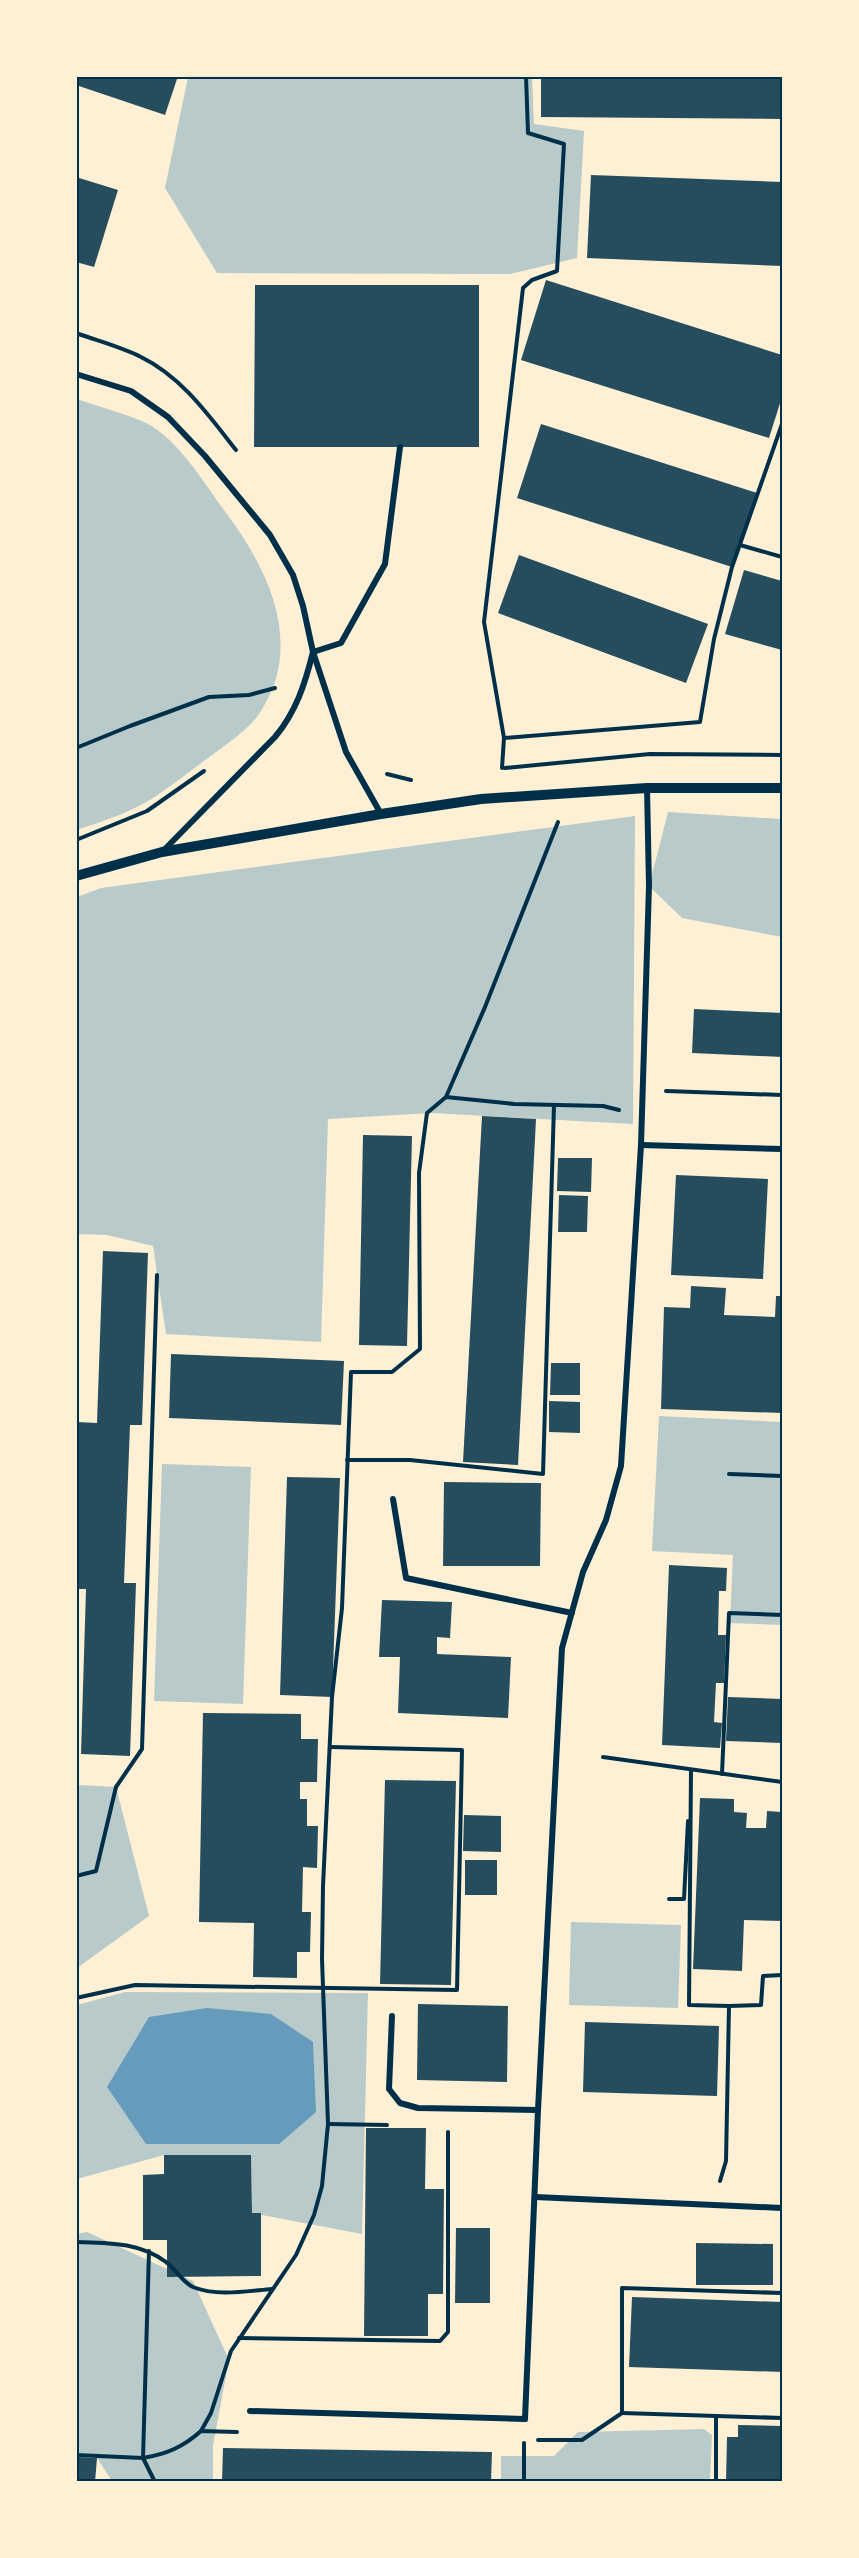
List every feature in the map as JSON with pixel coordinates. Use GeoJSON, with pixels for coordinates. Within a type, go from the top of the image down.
{"type":"FeatureCollection","features":[{"type":"Feature","properties":{"kind":"street"},"geometry":{"type":"LineString","coordinates":[[76,374],[130,391],[168,417],[205,456],[270,535],[293,575],[303,606],[313,652],[346,752],[381,814]]}},
{"type":"Feature","properties":{"kind":"street"},"geometry":{"type":"LineString","coordinates":[[313,652],[341,643],[385,564],[400,447]]}},
{"type":"Feature","properties":{"kind":"street"},"geometry":{"type":"LineString","coordinates":[[162,852],[288,721],[307,677],[313,652]]}},
{"type":"Feature","properties":{"kind":"street"},"geometry":{"type":"LineString","coordinates":[[250,2411],[525,2419],[538,2110],[562,1648],[583,1572],[606,1520],[621,1466],[641,1145],[649,886],[647,788]]}},
{"type":"Feature","properties":{"kind":"street"},"geometry":{"type":"LineString","coordinates":[[76,876],[162,852],[481,799],[647,788],[783,788]]}},
{"type":"Feature","properties":{"kind":"street"},"geometry":{"type":"LineString","coordinates":[[641,1145],[783,1149]]}},
{"type":"Feature","properties":{"kind":"street"},"geometry":{"type":"LineString","coordinates":[[393,1499],[406,1578],[572,1612]]}},
{"type":"Feature","properties":{"kind":"street"},"geometry":{"type":"LineString","coordinates":[[392,2016],[389,2089],[400,2103],[418,2108],[538,2110]]}},
{"type":"Feature","properties":{"kind":"street"},"geometry":{"type":"LineString","coordinates":[[535,2197],[783,2208]]}},
{"type":"Feature","properties":{"kind":"path"},"geometry":{"type":"LineString","coordinates":[[502,768],[504,738],[484,622],[523,288],[532,280],[557,271],[564,144],[528,133],[526,76]]}},
{"type":"Feature","properties":{"kind":"path"},"geometry":{"type":"LineString","coordinates":[[504,738],[700,722],[714,639],[732,567],[783,424]]}},
{"type":"Feature","properties":{"kind":"path"},"geometry":{"type":"LineString","coordinates":[[740,544],[783,557]]}},
{"type":"Feature","properties":{"kind":"path"},"geometry":{"type":"LineString","coordinates":[[76,748],[210,697],[249,695],[284,686]]}},
{"type":"Feature","properties":{"kind":"path"},"geometry":{"type":"LineString","coordinates":[[494,769],[650,754],[783,755]]}},
{"type":"Feature","properties":{"kind":"path"},"geometry":{"type":"LineString","coordinates":[[76,840],[147,811],[212,765]]}},
{"type":"Feature","properties":{"kind":"path"},"geometry":{"type":"LineString","coordinates":[[383,772],[410,780],[421,779]]}},
{"type":"Feature","properties":{"kind":"path"},"geometry":{"type":"LineString","coordinates":[[548,822],[568,821]]}},
{"type":"Feature","properties":{"kind":"path"},"geometry":{"type":"LineString","coordinates":[[201,2431],[211,2413],[231,2351],[296,2256],[314,2215],[322,2186],[328,2124],[323,1886],[332,1697],[342,1608],[351,1372],[392,1372],[420,1349],[419,1173],[427,1113],[446,1097],[485,1007],[558,822]]}},
{"type":"Feature","properties":{"kind":"path"},"geometry":{"type":"LineString","coordinates":[[666,1091],[783,1095]]}},
{"type":"Feature","properties":{"kind":"path"},"geometry":{"type":"LineString","coordinates":[[446,1097],[554,1105],[603,1106],[625,1112]]}},
{"type":"Feature","properties":{"kind":"path"},"geometry":{"type":"LineString","coordinates":[[347,1460],[410,1460],[543,1474],[554,1105]]}},
{"type":"Feature","properties":{"kind":"path"},"geometry":{"type":"LineString","coordinates":[[76,1876],[96,1871],[116,1787],[142,1749],[157,1275]]}},
{"type":"Feature","properties":{"kind":"path"},"geometry":{"type":"LineString","coordinates":[[729,1474],[783,1476]]}},
{"type":"Feature","properties":{"kind":"path"},"geometry":{"type":"LineString","coordinates":[[722,1774],[729,1612],[783,1615]]}},
{"type":"Feature","properties":{"kind":"path"},"geometry":{"type":"LineString","coordinates":[[76,1998],[135,1985],[457,1990],[462,1750],[330,1747]]}},
{"type":"Feature","properties":{"kind":"path"},"geometry":{"type":"LineString","coordinates":[[603,1757],[783,1782]]}},
{"type":"Feature","properties":{"kind":"path"},"geometry":{"type":"LineString","coordinates":[[669,1899],[684,1899],[691,1771]]}},
{"type":"Feature","properties":{"kind":"path"},"geometry":{"type":"LineString","coordinates":[[691,1771],[689,2005],[761,2005],[762,1976],[783,1975]]}},
{"type":"Feature","properties":{"kind":"path"},"geometry":{"type":"LineString","coordinates":[[729,2006],[726,2161],[720,2181],[730,2181]]}},
{"type":"Feature","properties":{"kind":"path"},"geometry":{"type":"LineString","coordinates":[[328,2124],[394,2125]]}},
{"type":"Feature","properties":{"kind":"path"},"geometry":{"type":"LineString","coordinates":[[238,2338],[440,2341],[448,2332],[448,2126]]}},
{"type":"Feature","properties":{"kind":"path"},"geometry":{"type":"LineString","coordinates":[[76,2242],[123,2244],[149,2251],[171,2266],[192,2287],[211,2292],[272,2289]]}},
{"type":"Feature","properties":{"kind":"path"},"geometry":{"type":"LineString","coordinates":[[149,2251],[143,2458],[155,2481]]}},
{"type":"Feature","properties":{"kind":"path"},"geometry":{"type":"LineString","coordinates":[[622,2413],[622,2288],[783,2293]]}},
{"type":"Feature","properties":{"kind":"path"},"geometry":{"type":"LineString","coordinates":[[536,2440],[582,2440],[622,2413],[783,2418]]}},
{"type":"Feature","properties":{"kind":"path"},"geometry":{"type":"LineString","coordinates":[[716,2416],[716,2481]]}},
{"type":"Feature","properties":{"kind":"path"},"geometry":{"type":"LineString","coordinates":[[524,2439],[525,2481]]}},
{"type":"Feature","properties":{"kind":"path"},"geometry":{"type":"LineString","coordinates":[[76,2454],[143,2458]]}},
{"type":"Feature","properties":{"kind":"shaded area"},"geometry":{"type":"Polygon","coordinates":[[[188,77],[532,77],[534,124],[584,131],[577,258],[510,274],[217,273],[165,188],[188,77]]]}},
{"type":"Feature","properties":{"kind":"shaded area"},"geometry":{"type":"Polygon","coordinates":[[[77,399],[146,423],[164,435],[185,456],[229,517],[258,563],[277,612],[280,638],[279,663],[272,689],[254,721],[223,747],[147,802],[117,816],[77,830],[77,399]]]}},
{"type":"Feature","properties":{"kind":"shaded area"},"geometry":{"type":"Polygon","coordinates":[[[668,812],[782,819],[782,937],[682,918],[649,886],[668,812]]]}},
{"type":"Feature","properties":{"kind":"shaded area"},"geometry":{"type":"Polygon","coordinates":[[[635,816],[633,1124],[431,1113],[328,1119],[321,1342],[166,1334],[153,1246],[107,1235],[77,1234],[77,897],[101,888],[635,816]]]}},
{"type":"Feature","properties":{"kind":"shaded area"},"geometry":{"type":"Polygon","coordinates":[[[659,1416],[782,1422],[782,1625],[730,1623],[733,1555],[652,1551],[659,1416]]]}},
{"type":"Feature","properties":{"kind":"shaded area"},"geometry":{"type":"Polygon","coordinates":[[[162,1464],[251,1467],[243,1704],[154,1701],[162,1464]]]}},
{"type":"Feature","properties":{"kind":"shaded area"},"geometry":{"type":"Polygon","coordinates":[[[77,1785],[116,1787],[149,1916],[77,1968],[77,1785]]]}},
{"type":"Feature","properties":{"kind":"shaded area"},"geometry":{"type":"Polygon","coordinates":[[[571,1922],[681,1925],[678,2008],[569,2005],[571,1922]]]}},
{"type":"Feature","properties":{"kind":"shaded area"},"geometry":{"type":"Polygon","coordinates":[[[125,1992],[368,1993],[362,2234],[252,2213],[251,2155],[164,2155],[77,2179],[77,2005],[125,1992]]]}},
{"type":"Feature","properties":{"kind":"shaded area"},"geometry":{"type":"Polygon","coordinates":[[[87,2232],[193,2281],[229,2360],[213,2445],[213,2481],[112,2481],[97,2458],[77,2454],[76,2234],[87,2232]]]}},
{"type":"Feature","properties":{"kind":"shaded area"},"geometry":{"type":"Polygon","coordinates":[[[704,2429],[712,2435],[710,2481],[501,2482],[501,2456],[554,2456],[578,2432],[704,2429]]]}},
{"type":"Feature","properties":{"kind":"water"},"geometry":{"type":"Polygon","coordinates":[[[207,2008],[271,2014],[313,2042],[316,2112],[279,2144],[146,2144],[107,2087],[149,2017],[207,2008]]]}},
{"type":"Feature","properties":{"kind":"building"},"geometry":{"type":"Polygon","coordinates":[[[76,76],[178,76],[165,115],[76,85],[76,76]]]}},
{"type":"Feature","properties":{"kind":"building"},"geometry":{"type":"Polygon","coordinates":[[[541,76],[782,76],[782,119],[541,117],[541,76]]]}},
{"type":"Feature","properties":{"kind":"building"},"geometry":{"type":"Polygon","coordinates":[[[591,175],[782,182],[782,266],[587,258],[591,175]]]}},
{"type":"Feature","properties":{"kind":"building"},"geometry":{"type":"Polygon","coordinates":[[[76,177],[118,190],[94,267],[76,262],[76,177]]]}},
{"type":"Feature","properties":{"kind":"building"},"geometry":{"type":"Polygon","coordinates":[[[546,280],[782,355],[782,397],[769,438],[521,360],[546,280]]]}},
{"type":"Feature","properties":{"kind":"building"},"geometry":{"type":"Polygon","coordinates":[[[255,285],[479,285],[479,447],[254,447],[255,285]]]}},
{"type":"Feature","properties":{"kind":"building"},"geometry":{"type":"Polygon","coordinates":[[[541,424],[757,493],[732,567],[517,498],[541,424]]]}},
{"type":"Feature","properties":{"kind":"building"},"geometry":{"type":"Polygon","coordinates":[[[519,555],[708,624],[686,683],[498,613],[519,555]]]}},
{"type":"Feature","properties":{"kind":"building"},"geometry":{"type":"Polygon","coordinates":[[[744,570],[782,581],[782,650],[725,634],[744,570]]]}},
{"type":"Feature","properties":{"kind":"building"},"geometry":{"type":"Polygon","coordinates":[[[694,1009],[782,1013],[782,1057],[692,1053],[694,1009]]]}},
{"type":"Feature","properties":{"kind":"building"},"geometry":{"type":"Polygon","coordinates":[[[482,1116],[536,1119],[518,1465],[463,1462],[482,1116]]]}},
{"type":"Feature","properties":{"kind":"building"},"geometry":{"type":"Polygon","coordinates":[[[363,1135],[412,1136],[407,1346],[359,1345],[363,1135]]]}},
{"type":"Feature","properties":{"kind":"building"},"geometry":{"type":"Polygon","coordinates":[[[558,1158],[592,1158],[591,1192],[557,1191],[558,1158]]]}},
{"type":"Feature","properties":{"kind":"building"},"geometry":{"type":"Polygon","coordinates":[[[676,1175],[768,1179],[763,1279],[671,1275],[676,1175]]]}},
{"type":"Feature","properties":{"kind":"building"},"geometry":{"type":"Polygon","coordinates":[[[559,1195],[588,1196],[587,1232],[558,1232],[559,1195]]]}},
{"type":"Feature","properties":{"kind":"building"},"geometry":{"type":"Polygon","coordinates":[[[103,1251],[148,1253],[142,1425],[130,1425],[124,1583],[136,1583],[130,1756],[81,1754],[86,1589],[76,1589],[77,1422],[97,1423],[103,1251]]]}},
{"type":"Feature","properties":{"kind":"building"},"geometry":{"type":"Polygon","coordinates":[[[691,1286],[726,1288],[724,1315],[775,1317],[776,1296],[782,1296],[782,1413],[661,1409],[664,1307],[690,1308],[691,1286]]]}},
{"type":"Feature","properties":{"kind":"building"},"geometry":{"type":"Polygon","coordinates":[[[171,1354],[344,1361],[341,1425],[169,1418],[171,1354]]]}},
{"type":"Feature","properties":{"kind":"building"},"geometry":{"type":"Polygon","coordinates":[[[551,1363],[580,1363],[580,1395],[550,1395],[551,1363]]]}},
{"type":"Feature","properties":{"kind":"building"},"geometry":{"type":"Polygon","coordinates":[[[549,1401],[580,1402],[580,1433],[549,1432],[549,1401]]]}},
{"type":"Feature","properties":{"kind":"building"},"geometry":{"type":"Polygon","coordinates":[[[287,1477],[340,1478],[332,1697],[280,1695],[287,1477]]]}},
{"type":"Feature","properties":{"kind":"building"},"geometry":{"type":"Polygon","coordinates":[[[444,1482],[541,1483],[540,1566],[443,1566],[444,1482]]]}},
{"type":"Feature","properties":{"kind":"building"},"geometry":{"type":"Polygon","coordinates":[[[669,1565],[727,1568],[726,1591],[719,1591],[718,1635],[726,1635],[724,1683],[716,1683],[714,1722],[722,1723],[720,1748],[662,1745],[669,1565]]]}},
{"type":"Feature","properties":{"kind":"building"},"geometry":{"type":"Polygon","coordinates":[[[382,1600],[452,1602],[450,1638],[437,1637],[437,1654],[511,1657],[508,1718],[398,1713],[400,1657],[379,1657],[382,1600]]]}},
{"type":"Feature","properties":{"kind":"building"},"geometry":{"type":"Polygon","coordinates":[[[728,1697],[782,1699],[782,1743],[726,1741],[728,1697]]]}},
{"type":"Feature","properties":{"kind":"building"},"geometry":{"type":"Polygon","coordinates":[[[203,1713],[301,1714],[301,1739],[318,1739],[317,1782],[300,1782],[300,1799],[307,1799],[307,1826],[318,1826],[317,1868],[303,1867],[302,1912],[311,1912],[310,1952],[297,1952],[297,1978],[253,1977],[254,1923],[199,1922],[203,1713]]]}},
{"type":"Feature","properties":{"kind":"building"},"geometry":{"type":"Polygon","coordinates":[[[385,1780],[456,1781],[451,1985],[380,1984],[385,1780]]]}},
{"type":"Feature","properties":{"kind":"building"},"geometry":{"type":"Polygon","coordinates":[[[700,1798],[734,1799],[734,1812],[747,1813],[746,1828],[766,1828],[767,1811],[782,1812],[782,1921],[744,1920],[742,1971],[693,1969],[700,1798]]]}},
{"type":"Feature","properties":{"kind":"building"},"geometry":{"type":"Polygon","coordinates":[[[464,1815],[501,1816],[501,1852],[463,1851],[464,1815]]]}},
{"type":"Feature","properties":{"kind":"building"},"geometry":{"type":"Polygon","coordinates":[[[465,1860],[497,1860],[497,1895],[465,1895],[465,1860]]]}},
{"type":"Feature","properties":{"kind":"building"},"geometry":{"type":"Polygon","coordinates":[[[418,2004],[508,2006],[507,2082],[417,2080],[418,2004]]]}},
{"type":"Feature","properties":{"kind":"building"},"geometry":{"type":"Polygon","coordinates":[[[585,2022],[719,2026],[717,2096],[583,2092],[585,2022]]]}},
{"type":"Feature","properties":{"kind":"building"},"geometry":{"type":"Polygon","coordinates":[[[366,2128],[426,2128],[425,2189],[444,2189],[443,2294],[428,2294],[428,2336],[364,2336],[366,2128]]]}},
{"type":"Feature","properties":{"kind":"building"},"geometry":{"type":"Polygon","coordinates":[[[164,2155],[251,2155],[252,2213],[261,2213],[261,2276],[167,2277],[167,2240],[143,2240],[143,2175],[164,2174],[164,2155]]]}},
{"type":"Feature","properties":{"kind":"building"},"geometry":{"type":"Polygon","coordinates":[[[456,2228],[490,2228],[490,2303],[455,2303],[456,2228]]]}},
{"type":"Feature","properties":{"kind":"building"},"geometry":{"type":"Polygon","coordinates":[[[696,2243],[773,2244],[773,2285],[696,2285],[696,2243]]]}},
{"type":"Feature","properties":{"kind":"building"},"geometry":{"type":"Polygon","coordinates":[[[632,2297],[782,2302],[782,2372],[629,2367],[632,2297]]]}},
{"type":"Feature","properties":{"kind":"building"},"geometry":{"type":"Polygon","coordinates":[[[738,2425],[782,2426],[782,2482],[726,2482],[727,2437],[738,2437],[738,2425]]]}},
{"type":"Feature","properties":{"kind":"building"},"geometry":{"type":"Polygon","coordinates":[[[223,2448],[492,2452],[491,2482],[222,2482],[223,2448]]]}},
{"type":"Feature","properties":{"kind":"building"},"geometry":{"type":"Polygon","coordinates":[[[76,2457],[97,2458],[95,2482],[76,2482],[76,2457]]]}}]}
